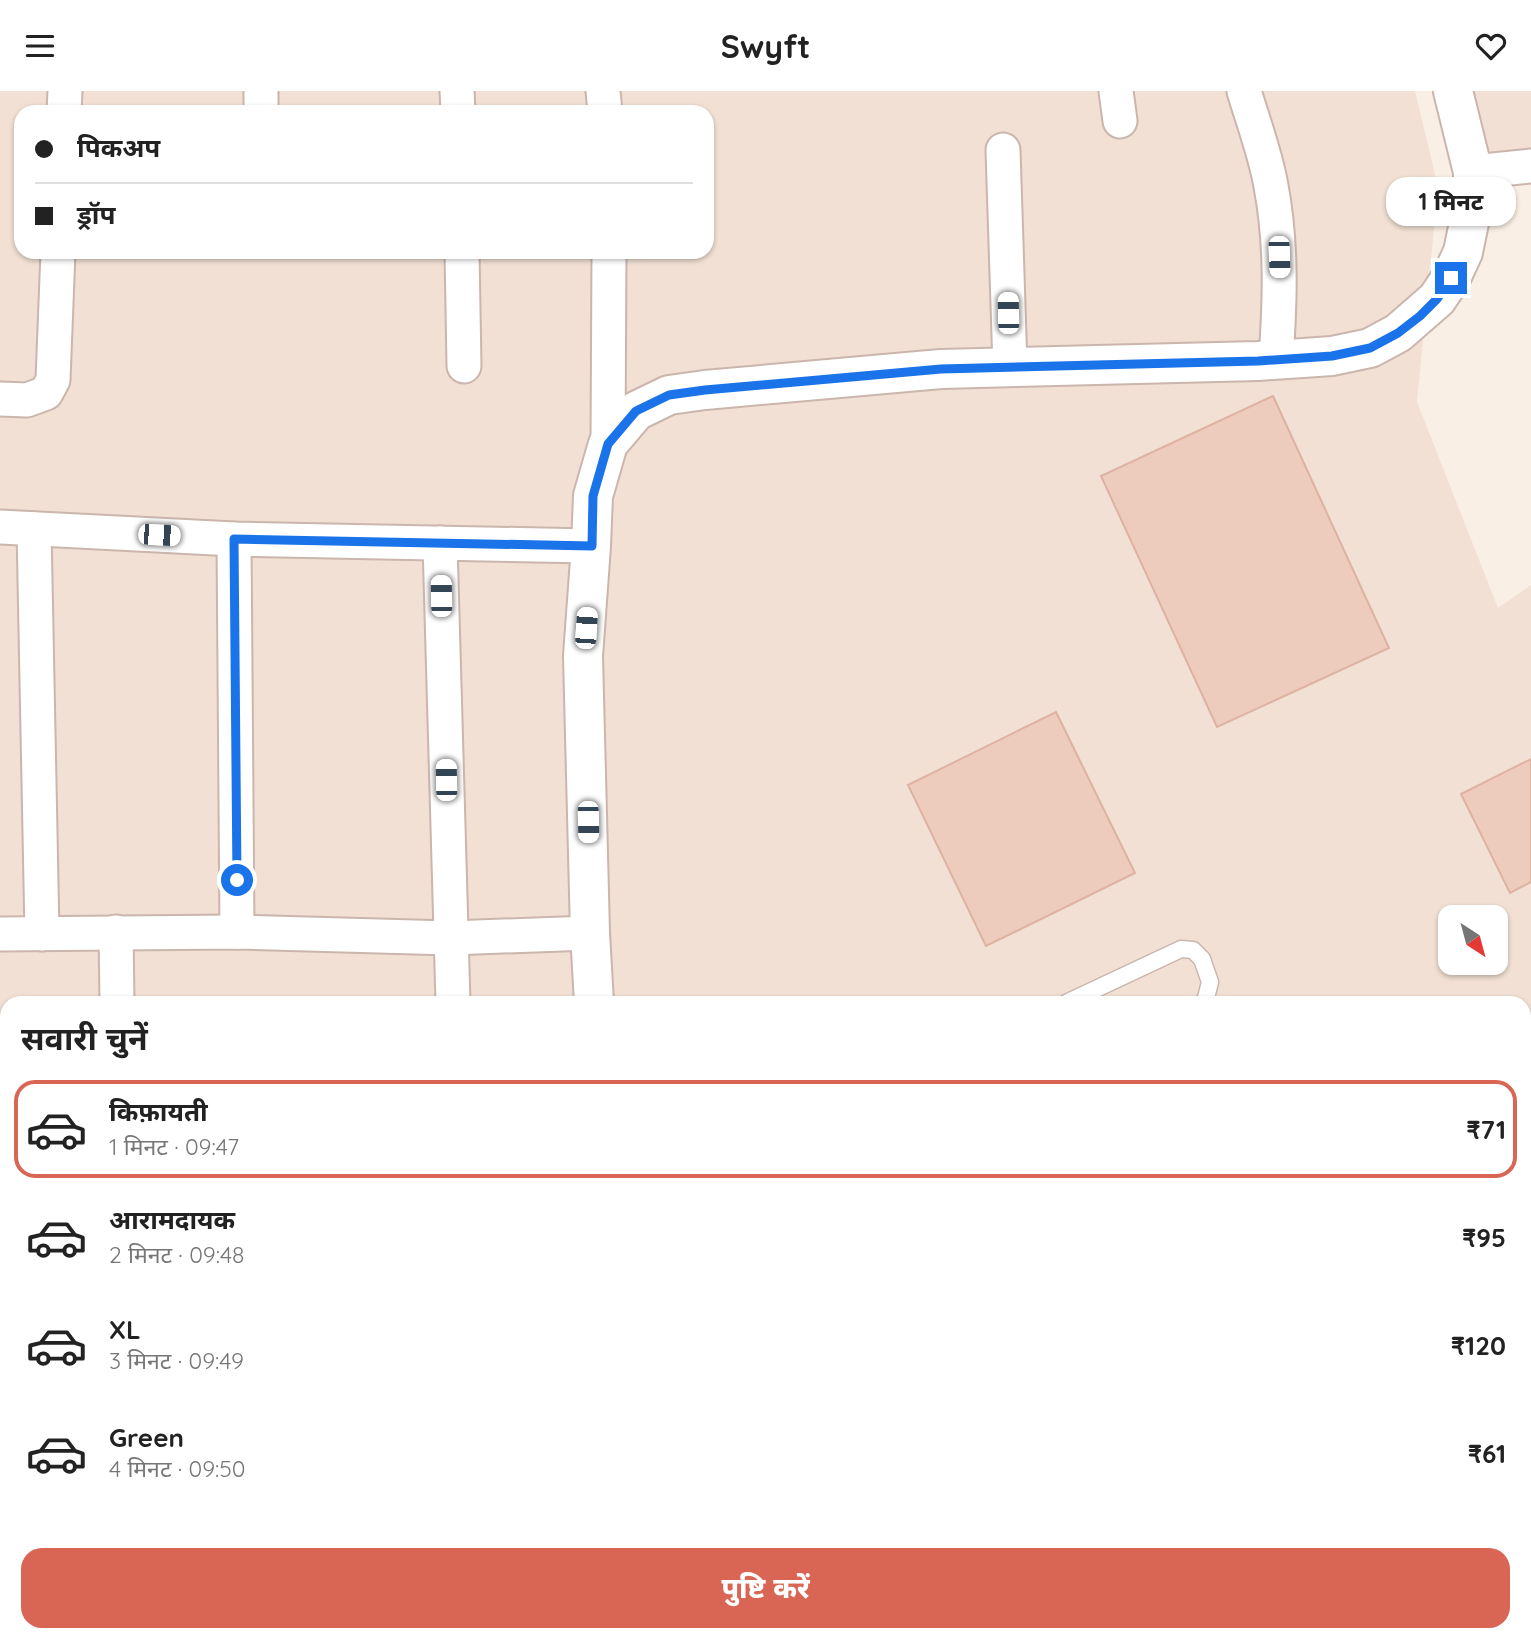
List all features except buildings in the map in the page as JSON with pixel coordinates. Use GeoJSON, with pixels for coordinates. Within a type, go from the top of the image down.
{"type":"FeatureCollection","features":[{"type":"Feature","properties":{"kind":"street"},"geometry":{"type":"LineString","coordinates":[[1244,91],[1271,183],[1278,237],[1280,297],[1276,359]]}},
{"type":"Feature","properties":{"kind":"street"},"geometry":{"type":"LineString","coordinates":[[608,444],[636,411],[669,395],[705,390],[941,369],[1276,359],[1332,356],[1370,348],[1398,333],[1437,299],[1463,252],[1473,203],[1473,172],[1453,91]]}},
{"type":"Feature","properties":{"kind":"street"},"geometry":{"type":"LineString","coordinates":[[1003,150],[1010,367]]}},
{"type":"Feature","properties":{"kind":"street"},"geometry":{"type":"LineString","coordinates":[[1473,172],[1531,166]]}},
{"type":"Feature","properties":{"kind":"street"},"geometry":{"type":"LineString","coordinates":[[0,399],[27,400],[46,393],[53,380],[58,259]]}},
{"type":"Feature","properties":{"kind":"street"},"geometry":{"type":"LineString","coordinates":[[462,259],[464,366]]}},
{"type":"Feature","properties":{"kind":"street"},"geometry":{"type":"LineString","coordinates":[[594,996],[583,656],[592,546],[593,496],[608,444],[608,259]]}},
{"type":"Feature","properties":{"kind":"street"},"geometry":{"type":"LineString","coordinates":[[0,527],[234,539],[592,546]]}},
{"type":"Feature","properties":{"kind":"street"},"geometry":{"type":"LineString","coordinates":[[34,529],[42,934]]}},
{"type":"Feature","properties":{"kind":"street"},"geometry":{"type":"LineString","coordinates":[[234,539],[237,932]]}},
{"type":"Feature","properties":{"kind":"street"},"geometry":{"type":"LineString","coordinates":[[440,543],[453,996]]}},
{"type":"Feature","properties":{"kind":"street"},"geometry":{"type":"LineString","coordinates":[[116,932],[117,996]]}},
{"type":"Feature","properties":{"kind":"street"},"geometry":{"type":"LineString","coordinates":[[0,935],[237,932],[450,938],[590,933]]}},
{"type":"Feature","properties":{"kind":"lane"},"geometry":{"type":"LineString","coordinates":[[1081,996],[1181,949],[1193,950],[1202,958],[1210,982],[1206,996]]}},
{"type":"Feature","properties":{"kind":"shaded area"},"geometry":{"type":"Polygon","coordinates":[[[0,91],[1415,91],[1438,187],[1417,402],[1498,608],[1531,585],[1531,996],[0,996],[0,91]]]}},
{"type":"Feature","properties":{"kind":"shaded area"},"geometry":{"type":"Polygon","coordinates":[[[1464,91],[1531,91],[1531,164],[1480,168],[1464,91]]]}},
{"type":"Feature","properties":{"kind":"route"},"geometry":{"type":"LineString","coordinates":[[237,880],[234,539],[592,546],[593,496],[608,444],[636,411],[669,395],[941,369],[1258,361],[1332,356],[1370,348],[1398,333],[1437,299],[1451,278]]}}]}
